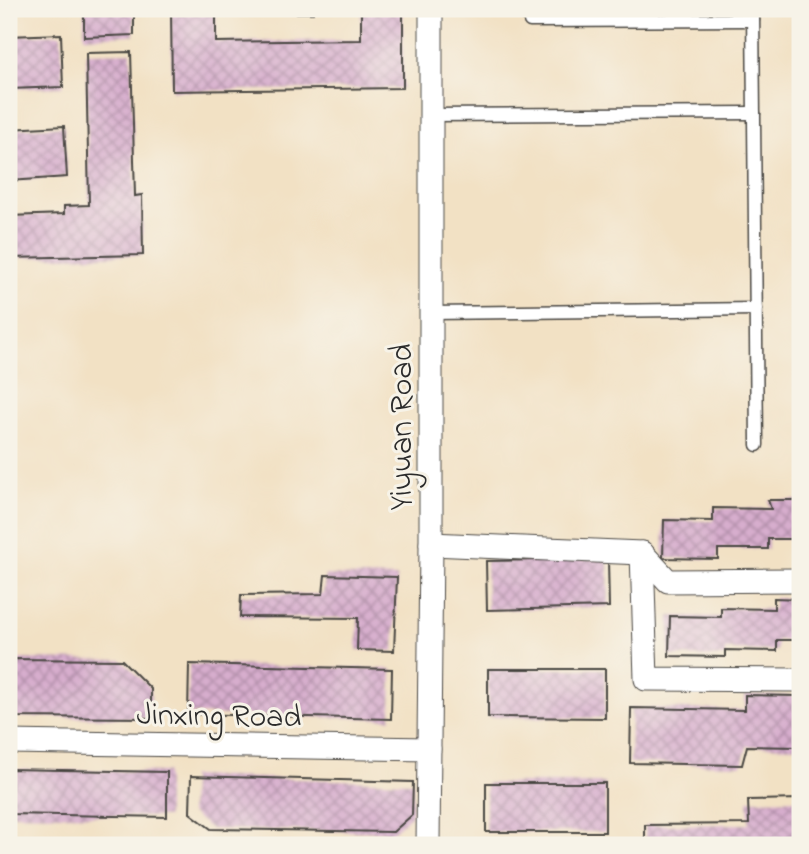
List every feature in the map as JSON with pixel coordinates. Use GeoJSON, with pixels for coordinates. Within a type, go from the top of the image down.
{"type":"FeatureCollection","features":[{"type":"Feature","properties":{"kind":"street","name":"Yiyuan Road"},"geometry":{"type":"LineString","coordinates":[[428,845],[431,9]]}},
{"type":"Feature","properties":{"kind":"street"},"geometry":{"type":"LineString","coordinates":[[431,544],[642,553],[668,581],[800,580]]}},
{"type":"Feature","properties":{"kind":"street"},"geometry":{"type":"LineString","coordinates":[[642,553],[646,679],[800,680]]}},
{"type":"Feature","properties":{"kind":"street","name":"Jinxing Road"},"geometry":{"type":"LineString","coordinates":[[9,742],[429,748]]}},
{"type":"Feature","properties":{"kind":"lane"},"geometry":{"type":"LineString","coordinates":[[530,9],[530,21],[753,14],[757,445]]}},
{"type":"Feature","properties":{"kind":"lane"},"geometry":{"type":"LineString","coordinates":[[432,116],[754,113]]}},
{"type":"Feature","properties":{"kind":"lane"},"geometry":{"type":"LineString","coordinates":[[431,313],[756,309]]}},
{"type":"Feature","properties":{"kind":"building"},"geometry":{"type":"Polygon","coordinates":[[[84,9],[134,9],[134,35],[84,37],[84,9]]]}},
{"type":"Feature","properties":{"kind":"building"},"geometry":{"type":"Polygon","coordinates":[[[171,9],[216,9],[216,42],[361,40],[361,9],[403,9],[403,88],[172,91],[171,9]]]}},
{"type":"Feature","properties":{"kind":"building"},"geometry":{"type":"Polygon","coordinates":[[[270,9],[313,9],[313,13],[270,13],[270,9]]]}},
{"type":"Feature","properties":{"kind":"building"},"geometry":{"type":"Polygon","coordinates":[[[61,34],[63,87],[9,89],[9,36],[61,34]]]}},
{"type":"Feature","properties":{"kind":"building"},"geometry":{"type":"Polygon","coordinates":[[[131,52],[135,196],[142,195],[143,255],[9,258],[9,216],[64,214],[64,206],[89,205],[86,53],[131,52]]]}},
{"type":"Feature","properties":{"kind":"building"},"geometry":{"type":"Polygon","coordinates":[[[64,126],[67,177],[9,181],[9,129],[64,126]]]}},
{"type":"Feature","properties":{"kind":"building"},"geometry":{"type":"Polygon","coordinates":[[[768,500],[800,500],[800,539],[768,539],[768,549],[718,549],[718,559],[663,558],[664,520],[713,521],[713,508],[771,509],[768,500]]]}},
{"type":"Feature","properties":{"kind":"building"},"geometry":{"type":"Polygon","coordinates":[[[608,559],[609,607],[487,610],[486,561],[608,559]]]}},
{"type":"Feature","properties":{"kind":"building"},"geometry":{"type":"Polygon","coordinates":[[[325,575],[397,577],[394,651],[357,650],[358,618],[240,617],[241,595],[323,594],[325,575]]]}},
{"type":"Feature","properties":{"kind":"building"},"geometry":{"type":"Polygon","coordinates":[[[774,598],[800,599],[800,640],[777,640],[777,651],[725,650],[725,657],[669,656],[670,616],[721,617],[721,608],[774,609],[774,598]]]}},
{"type":"Feature","properties":{"kind":"building"},"geometry":{"type":"Polygon","coordinates":[[[9,659],[122,660],[151,689],[151,718],[9,717],[9,659]]]}},
{"type":"Feature","properties":{"kind":"building"},"geometry":{"type":"Polygon","coordinates":[[[189,664],[392,669],[391,719],[188,714],[189,664]]]}},
{"type":"Feature","properties":{"kind":"building"},"geometry":{"type":"Polygon","coordinates":[[[488,669],[605,669],[605,718],[488,717],[488,669]]]}},
{"type":"Feature","properties":{"kind":"building"},"geometry":{"type":"Polygon","coordinates":[[[745,695],[800,696],[800,747],[747,746],[742,765],[630,763],[631,708],[745,710],[745,695]]]}},
{"type":"Feature","properties":{"kind":"building"},"geometry":{"type":"Polygon","coordinates":[[[9,769],[167,772],[167,817],[9,814],[9,769]]]}},
{"type":"Feature","properties":{"kind":"building"},"geometry":{"type":"Polygon","coordinates":[[[191,776],[413,782],[412,815],[393,832],[211,829],[190,813],[191,776]]]}},
{"type":"Feature","properties":{"kind":"building"},"geometry":{"type":"Polygon","coordinates":[[[486,783],[605,783],[605,832],[486,832],[486,783]]]}},
{"type":"Feature","properties":{"kind":"building"},"geometry":{"type":"Polygon","coordinates":[[[800,799],[800,845],[645,845],[645,825],[749,824],[748,800],[800,799]]]}}]}
